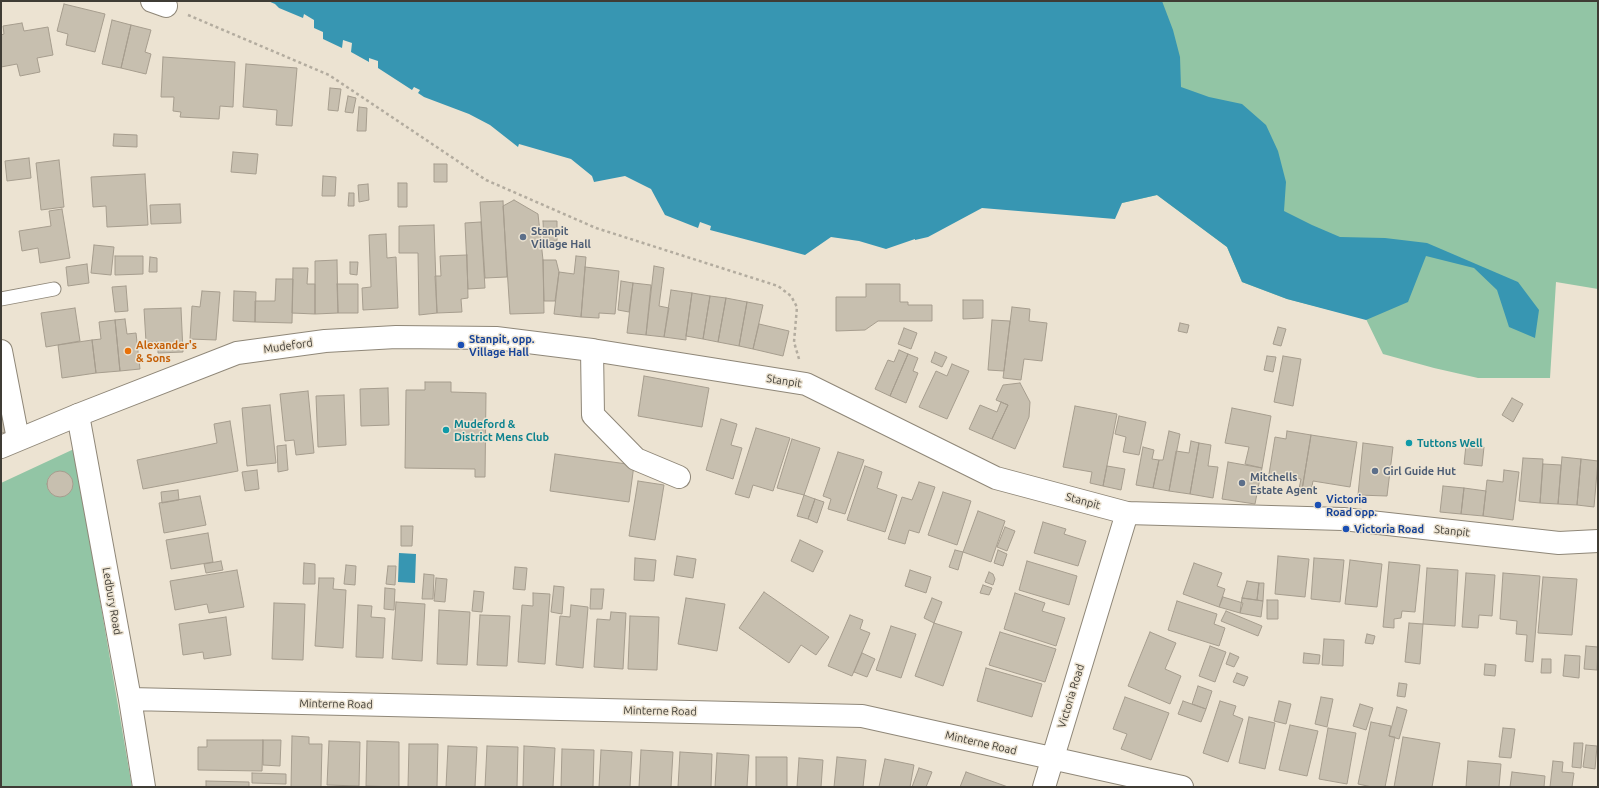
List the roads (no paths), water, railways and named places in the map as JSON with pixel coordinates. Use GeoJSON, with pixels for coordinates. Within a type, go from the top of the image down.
{"type":"FeatureCollection","features":[{"type":"Feature","properties":{"kind":"street","name":"Mudeford"},"geometry":{"type":"LineString","coordinates":[[9,443],[237,353],[317,342],[408,336],[496,338],[592,350]]}},
{"type":"Feature","properties":{"kind":"street","name":"Stanpit"},"geometry":{"type":"LineString","coordinates":[[592,350],[806,384],[996,478],[1127,513],[1343,518],[1559,542],[1598,541]]}},
{"type":"Feature","properties":{"kind":"street"},"geometry":{"type":"LineString","coordinates":[[592,350],[593,416],[636,458],[679,477]]}},
{"type":"Feature","properties":{"kind":"street"},"geometry":{"type":"LineString","coordinates":[[1,351],[9,443]]}},
{"type":"Feature","properties":{"kind":"street","name":"Ledbury Road"},"geometry":{"type":"LineString","coordinates":[[78,415],[130,698],[144,787]]}},
{"type":"Feature","properties":{"kind":"street","name":"Victoria Road"},"geometry":{"type":"LineString","coordinates":[[1044,787],[1127,513]]}},
{"type":"Feature","properties":{"kind":"street","name":"Minterne Road"},"geometry":{"type":"LineString","coordinates":[[130,698],[862,716],[1182,787]]}},
{"type":"Feature","properties":{"kind":"lane"},"geometry":{"type":"LineString","coordinates":[[1,298],[54,289]]}},
{"type":"Feature","properties":{"kind":"water"},"geometry":{"type":"Polygon","coordinates":[[[268,1],[1162,1],[1173,30],[1180,57],[1181,87],[1209,97],[1242,104],[1266,125],[1278,151],[1286,182],[1284,211],[1340,237],[1385,238],[1427,243],[1518,282],[1539,310],[1535,338],[1509,327],[1497,290],[1474,268],[1426,256],[1408,302],[1366,320],[1287,299],[1242,282],[1227,247],[1157,195],[1122,203],[1115,219],[982,208],[928,237],[915,239],[886,249],[859,241],[831,237],[805,255],[710,230],[711,226],[700,222],[698,228],[665,215],[651,189],[625,176],[594,182],[592,176],[571,159],[519,144],[518,147],[490,125],[469,114],[424,97],[418,93],[420,90],[414,87],[412,90],[378,68],[378,61],[369,58],[369,62],[351,52],[352,43],[343,40],[342,48],[323,39],[323,32],[314,28],[314,20],[304,14],[303,18],[279,8],[275,4],[268,1]]]}},
{"type":"Feature","properties":{"kind":"water"},"geometry":{"type":"Polygon","coordinates":[[[399,553],[416,554],[415,583],[398,582],[399,553]]]}},
{"type":"Feature","properties":{"kind":"place","name":"Stanpit Village Hall"},"geometry":{"type":"Point","coordinates":[523,237]}},
{"type":"Feature","properties":{"kind":"place","name":"Stanpit, opp. Village Hall"},"geometry":{"type":"Point","coordinates":[461,345]}},
{"type":"Feature","properties":{"kind":"place","name":"Alexander's & Sons"},"geometry":{"type":"Point","coordinates":[128,351]}},
{"type":"Feature","properties":{"kind":"place","name":"Mudeford & District Mens Club"},"geometry":{"type":"Point","coordinates":[446,430]}},
{"type":"Feature","properties":{"kind":"place","name":"Tuttons Well"},"geometry":{"type":"Point","coordinates":[1409,443]}},
{"type":"Feature","properties":{"kind":"place","name":"Girl Guide Hut"},"geometry":{"type":"Point","coordinates":[1375,471]}},
{"type":"Feature","properties":{"kind":"place","name":"Mitchells Estate Agent"},"geometry":{"type":"Point","coordinates":[1242,483]}},
{"type":"Feature","properties":{"kind":"place","name":"Victoria Road opp."},"geometry":{"type":"Point","coordinates":[1318,505]}},
{"type":"Feature","properties":{"kind":"place","name":"Victoria Road"},"geometry":{"type":"Point","coordinates":[1346,529]}}]}
